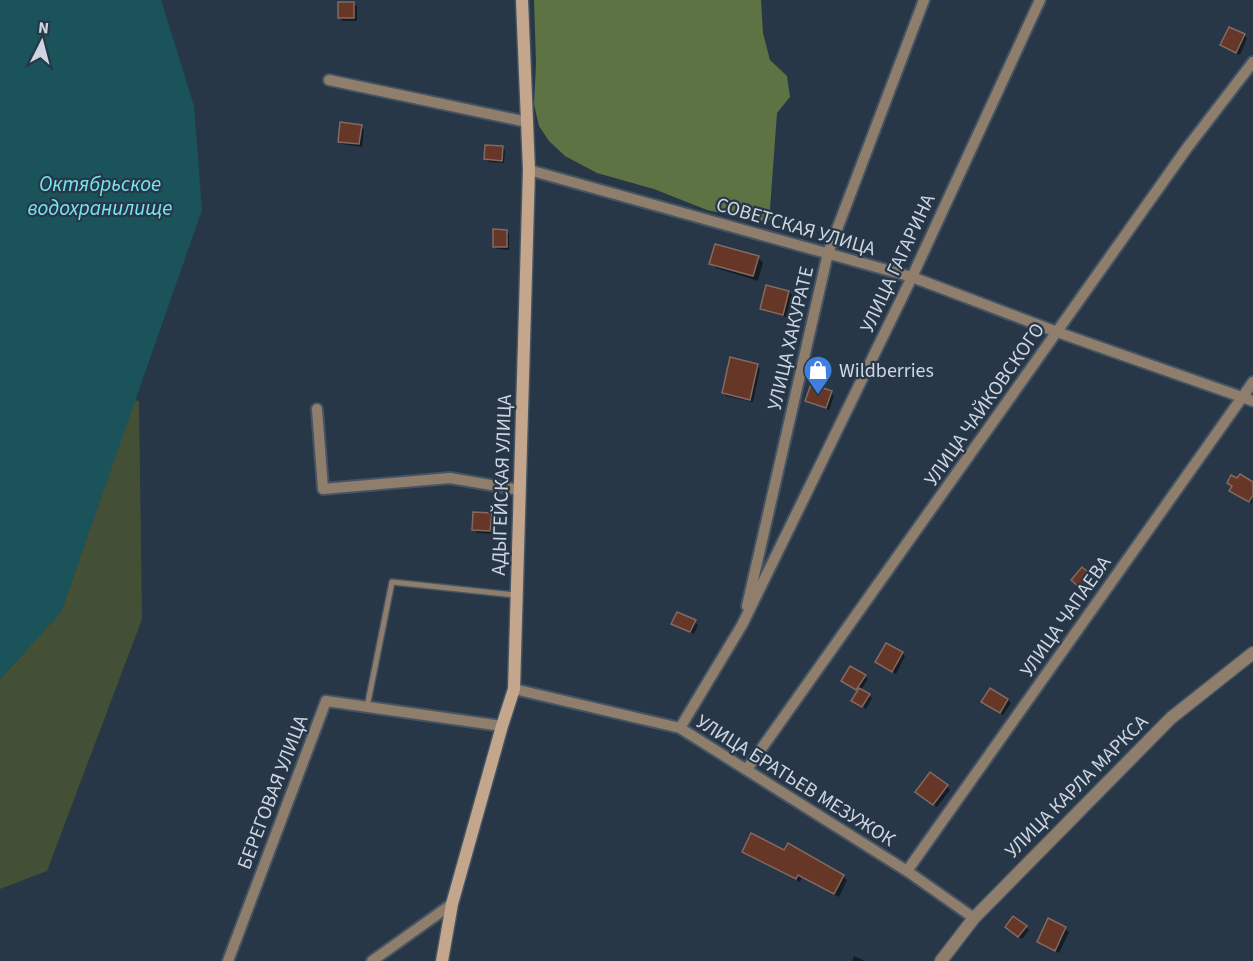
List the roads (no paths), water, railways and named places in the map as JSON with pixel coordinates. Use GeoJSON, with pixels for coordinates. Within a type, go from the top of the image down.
{"type":"FeatureCollection","features":[{"type":"Feature","properties":{"kind":"main road","name":"АДЫГЕЙСКАЯ УЛИЦА"},"geometry":{"type":"LineString","coordinates":[[442,961],[452,904],[501,726],[514,689],[529,170],[522,0]]}},
{"type":"Feature","properties":{"kind":"street","name":"УЛИЦА ХАКУРАТЕ"},"geometry":{"type":"LineString","coordinates":[[742,625],[828,253],[924,0]]}},
{"type":"Feature","properties":{"kind":"street","name":"УЛИЦА ГАГАРИНА"},"geometry":{"type":"LineString","coordinates":[[680,728],[742,625],[912,277],[1040,0]]}},
{"type":"Feature","properties":{"kind":"street","name":"УЛИЦА ЧАЙКОВСКОГО"},"geometry":{"type":"LineString","coordinates":[[747,769],[1187,148],[1253,62]]}},
{"type":"Feature","properties":{"kind":"street"},"geometry":{"type":"LineString","coordinates":[[329,80],[527,122]]}},
{"type":"Feature","properties":{"kind":"street","name":"СОВЕТСКАЯ УЛИЦА"},"geometry":{"type":"LineString","coordinates":[[529,170],[912,277],[1058,332],[1248,399]]}},
{"type":"Feature","properties":{"kind":"street","name":"УЛИЦА ЧАПАЕВА"},"geometry":{"type":"LineString","coordinates":[[907,871],[1248,399],[1253,382]]}},
{"type":"Feature","properties":{"kind":"street"},"geometry":{"type":"LineString","coordinates":[[317,409],[323,489],[450,478],[520,490]]}},
{"type":"Feature","properties":{"kind":"street","name":"УЛИЦА КАРЛА МАРКСА"},"geometry":{"type":"LineString","coordinates":[[941,961],[974,918],[1171,717],[1253,653]]}},
{"type":"Feature","properties":{"kind":"street","name":"УЛИЦА БРАТЬЕВ МЕЗУЖОК"},"geometry":{"type":"LineString","coordinates":[[514,689],[680,728],[907,871],[974,918]]}},
{"type":"Feature","properties":{"kind":"street","name":"БЕРЕГОВАЯ УЛИЦА"},"geometry":{"type":"LineString","coordinates":[[228,961],[326,701],[501,726]]}},
{"type":"Feature","properties":{"kind":"street"},"geometry":{"type":"LineString","coordinates":[[372,961],[452,904]]}},
{"type":"Feature","properties":{"kind":"lane"},"geometry":{"type":"LineString","coordinates":[[367,707],[392,582],[517,596]]}},
{"type":"Feature","properties":{"kind":"water","name":"Октябрьское водохранилище"},"geometry":{"type":"Polygon","coordinates":[[[0,0],[161,0],[194,106],[202,210],[61,612],[0,679],[0,0]]]}},
{"type":"Feature","properties":{"kind":"place","name":"Wildberries"},"geometry":{"type":"Point","coordinates":[818,396]}}]}
